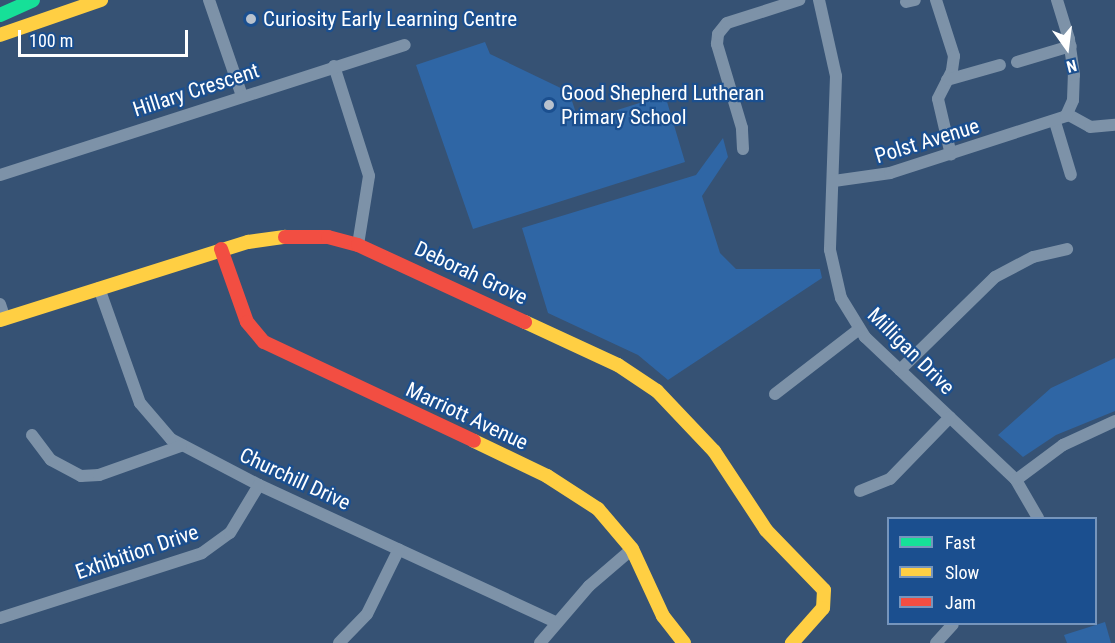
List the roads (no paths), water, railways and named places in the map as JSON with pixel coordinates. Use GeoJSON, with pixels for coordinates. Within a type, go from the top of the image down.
{"type":"FeatureCollection","features":[{"type":"Feature","properties":{"kind":"street"},"geometry":{"type":"LineString","coordinates":[[0,15],[33,0]]}},
{"type":"Feature","properties":{"kind":"street"},"geometry":{"type":"LineString","coordinates":[[0,35],[101,0]]}},
{"type":"Feature","properties":{"kind":"street"},"geometry":{"type":"LineString","coordinates":[[209,0],[242,96]]}},
{"type":"Feature","properties":{"kind":"street"},"geometry":{"type":"LineString","coordinates":[[743,149],[742,128],[717,44],[718,34],[727,23],[799,0]]}},
{"type":"Feature","properties":{"kind":"street","name":"Milligan Drive"},"geometry":{"type":"LineString","coordinates":[[819,0],[837,76],[831,268],[844,305],[859,328],[900,370],[1016,480],[1037,517]]}},
{"type":"Feature","properties":{"kind":"street"},"geometry":{"type":"LineString","coordinates":[[936,0],[954,56],[937,102],[951,155]]}},
{"type":"Feature","properties":{"kind":"street"},"geometry":{"type":"LineString","coordinates":[[1057,0],[1071,46],[1074,86],[1067,114],[1090,127],[1115,124]]}},
{"type":"Feature","properties":{"kind":"street","name":"Hillary Crescent"},"geometry":{"type":"LineString","coordinates":[[0,174],[405,45]]}},
{"type":"Feature","properties":{"kind":"street"},"geometry":{"type":"LineString","coordinates":[[1017,62],[1071,46]]}},
{"type":"Feature","properties":{"kind":"street"},"geometry":{"type":"LineString","coordinates":[[947,80],[1000,65]]}},
{"type":"Feature","properties":{"kind":"street"},"geometry":{"type":"LineString","coordinates":[[334,66],[369,176],[358,244]]}},
{"type":"Feature","properties":{"kind":"street","name":"Polst Avenue"},"geometry":{"type":"LineString","coordinates":[[834,181],[882,176],[1055,122],[1067,114]]}},
{"type":"Feature","properties":{"kind":"street"},"geometry":{"type":"LineString","coordinates":[[1055,122],[1071,175]]}},
{"type":"Feature","properties":{"kind":"street","name":"Deborah Grove"},"geometry":{"type":"LineString","coordinates":[[2,320],[221,249],[296,236],[328,237],[358,244],[642,379],[684,417],[714,452],[766,530],[821,585],[825,596],[823,608],[792,643]]}},
{"type":"Feature","properties":{"kind":"street","name":"Marriott Avenue"},"geometry":{"type":"LineString","coordinates":[[221,249],[247,322],[264,342],[561,483],[598,509],[632,549],[663,616],[684,643]]}},
{"type":"Feature","properties":{"kind":"street"},"geometry":{"type":"LineString","coordinates":[[900,370],[995,277],[1033,257],[1067,249]]}},
{"type":"Feature","properties":{"kind":"street","name":"Churchill Drive"},"geometry":{"type":"LineString","coordinates":[[99,288],[140,403],[155,424],[181,446],[557,623]]}},
{"type":"Feature","properties":{"kind":"street"},"geometry":{"type":"LineString","coordinates":[[0,304],[2,320]]}},
{"type":"Feature","properties":{"kind":"street"},"geometry":{"type":"LineString","coordinates":[[775,394],[859,328]]}},
{"type":"Feature","properties":{"kind":"street"},"geometry":{"type":"LineString","coordinates":[[860,491],[890,480],[950,417]]}},
{"type":"Feature","properties":{"kind":"street"},"geometry":{"type":"LineString","coordinates":[[1016,480],[1064,445],[1115,421]]}},
{"type":"Feature","properties":{"kind":"street"},"geometry":{"type":"LineString","coordinates":[[32,435],[51,460],[81,476],[99,475],[181,446]]}},
{"type":"Feature","properties":{"kind":"street","name":"Exhibition Drive"},"geometry":{"type":"LineString","coordinates":[[0,618],[202,553],[230,533],[259,484]]}},
{"type":"Feature","properties":{"kind":"street"},"geometry":{"type":"LineString","coordinates":[[339,643],[367,614],[399,549]]}},
{"type":"Feature","properties":{"kind":"street"},"geometry":{"type":"LineString","coordinates":[[540,643],[589,586],[632,549]]}},
{"type":"Feature","properties":{"kind":"street"},"geometry":{"type":"LineString","coordinates":[[936,643],[952,625]]}},
{"type":"Feature","properties":{"kind":"place","name":"Curiosity Early Learning Centre"},"geometry":{"type":"Point","coordinates":[251,19]}},
{"type":"Feature","properties":{"kind":"place","name":"Good Shepherd Lutheran Primary School"},"geometry":{"type":"Point","coordinates":[549,105]}}]}
